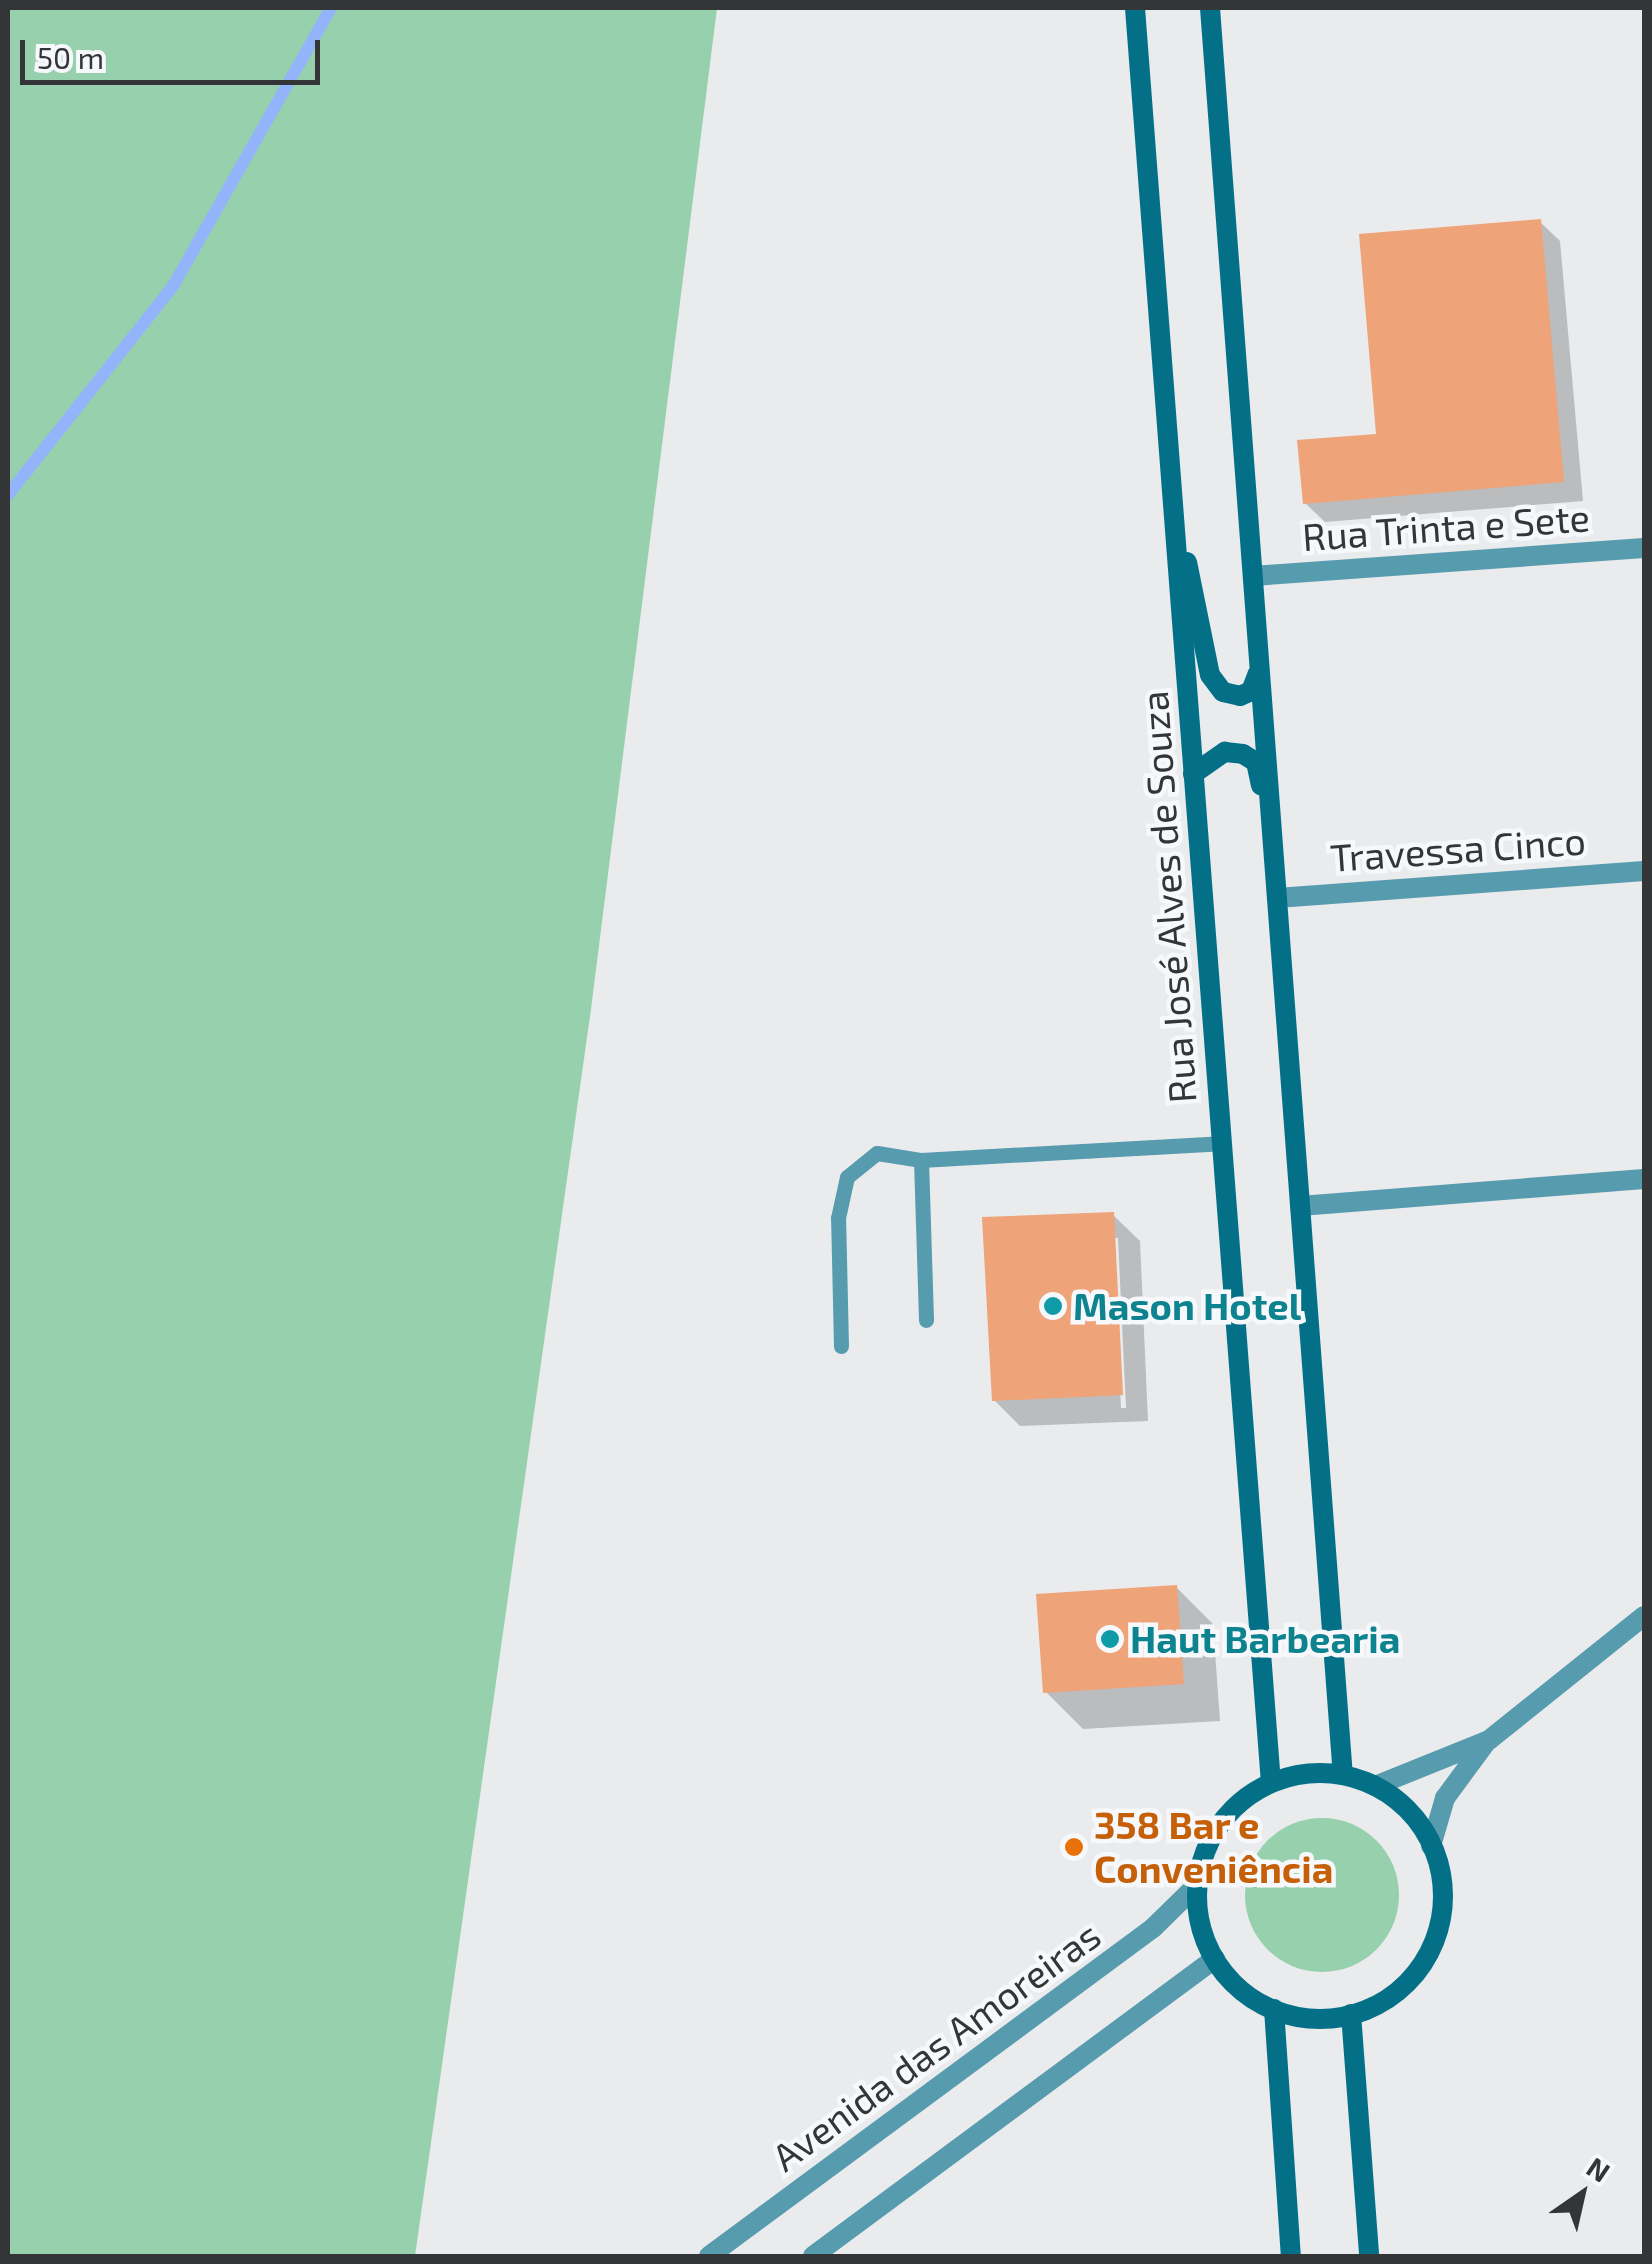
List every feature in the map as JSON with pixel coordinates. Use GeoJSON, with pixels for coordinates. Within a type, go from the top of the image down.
{"type":"FeatureCollection","features":[{"type":"Feature","properties":{"kind":"main road","name":"Rua José Alves de Souza"},"geometry":{"type":"LineString","coordinates":[[1134,8],[1271,1782]]}},
{"type":"Feature","properties":{"kind":"main road"},"geometry":{"type":"LineString","coordinates":[[1210,8],[1343,1774]]}},
{"type":"Feature","properties":{"kind":"main road"},"geometry":{"type":"LineString","coordinates":[[1174,517],[1210,674],[1223,692],[1240,696],[1251,691],[1260,668]]}},
{"type":"Feature","properties":{"kind":"main road"},"geometry":{"type":"LineString","coordinates":[[1194,774],[1225,752],[1256,762],[1273,841]]}},
{"type":"Feature","properties":{"kind":"main road"},"geometry":{"type":"LineString","coordinates":[[1308,1772],[1343,1774],[1375,1786],[1403,1805],[1431,1846],[1441,1870],[1442,1910],[1431,1950],[1407,1984],[1351,2014],[1295,2017],[1274,2009],[1229,1979],[1215,1958],[1197,1909],[1198,1884],[1212,1833],[1237,1803],[1271,1782],[1308,1772]]}},
{"type":"Feature","properties":{"kind":"main road"},"geometry":{"type":"LineString","coordinates":[[1274,2009],[1290,2256]]}},
{"type":"Feature","properties":{"kind":"main road"},"geometry":{"type":"LineString","coordinates":[[1351,2014],[1369,2256]]}},
{"type":"Feature","properties":{"kind":"street","name":"Rua Trinta e Sete"},"geometry":{"type":"LineString","coordinates":[[1253,576],[1644,548]]}},
{"type":"Feature","properties":{"kind":"street","name":"Travessa Cinco"},"geometry":{"type":"LineString","coordinates":[[1277,898],[1644,871]]}},
{"type":"Feature","properties":{"kind":"street"},"geometry":{"type":"LineString","coordinates":[[1300,1206],[1644,1178]]}},
{"type":"Feature","properties":{"kind":"street"},"geometry":{"type":"LineString","coordinates":[[1431,1846],[1445,1798],[1488,1740],[1644,1616]]}},
{"type":"Feature","properties":{"kind":"street"},"geometry":{"type":"LineString","coordinates":[[1375,1786],[1488,1740]]}},
{"type":"Feature","properties":{"kind":"street","name":"Avenida das Amoreiras"},"geometry":{"type":"LineString","coordinates":[[709,2256],[1154,1928],[1198,1884]]}},
{"type":"Feature","properties":{"kind":"street"},"geometry":{"type":"LineString","coordinates":[[813,2256],[1215,1958]]}},
{"type":"Feature","properties":{"kind":"lane"},"geometry":{"type":"LineString","coordinates":[[841,1346],[838,1218],[847,1178],[877,1153],[921,1160],[1221,1144]]}},
{"type":"Feature","properties":{"kind":"lane"},"geometry":{"type":"LineString","coordinates":[[921,1160],[926,1320]]}},
{"type":"Feature","properties":{"kind":"green space"},"geometry":{"type":"Polygon","coordinates":[[[8,8],[717,8],[591,1009],[415,2256],[8,2256],[8,8]]]}},
{"type":"Feature","properties":{"kind":"green space"},"geometry":{"type":"Polygon","coordinates":[[[1322,1818],[1351,1824],[1376,1841],[1393,1866],[1399,1895],[1393,1924],[1376,1949],[1351,1966],[1322,1972],[1293,1966],[1268,1949],[1251,1924],[1245,1895],[1251,1866],[1268,1841],[1293,1824],[1322,1818]]]}},
{"type":"Feature","properties":{"kind":"building"},"geometry":{"type":"Polygon","coordinates":[[[1541,219],[1564,482],[1303,504],[1297,440],[1376,434],[1359,234],[1541,219]]]}},
{"type":"Feature","properties":{"kind":"building","name":"Mason Hotel"},"geometry":{"type":"Polygon","coordinates":[[[1114,1212],[1123,1395],[992,1401],[982,1217],[1114,1212]]]}},
{"type":"Feature","properties":{"kind":"building","name":"Haut Barbearia"},"geometry":{"type":"Polygon","coordinates":[[[1177,1585],[1184,1684],[1043,1693],[1036,1594],[1177,1585]]]}},
{"type":"Feature","properties":{"kind":"waterway"},"geometry":{"type":"LineString","coordinates":[[8,495],[173,286],[331,8]]}},
{"type":"Feature","properties":{"kind":"place","name":"Mason Hotel"},"geometry":{"type":"Point","coordinates":[1053,1306]}},
{"type":"Feature","properties":{"kind":"place","name":"Haut Barbearia"},"geometry":{"type":"Point","coordinates":[1110,1639]}},
{"type":"Feature","properties":{"kind":"place","name":"358 Bar e Conveniência"},"geometry":{"type":"Point","coordinates":[1074,1847]}}]}
